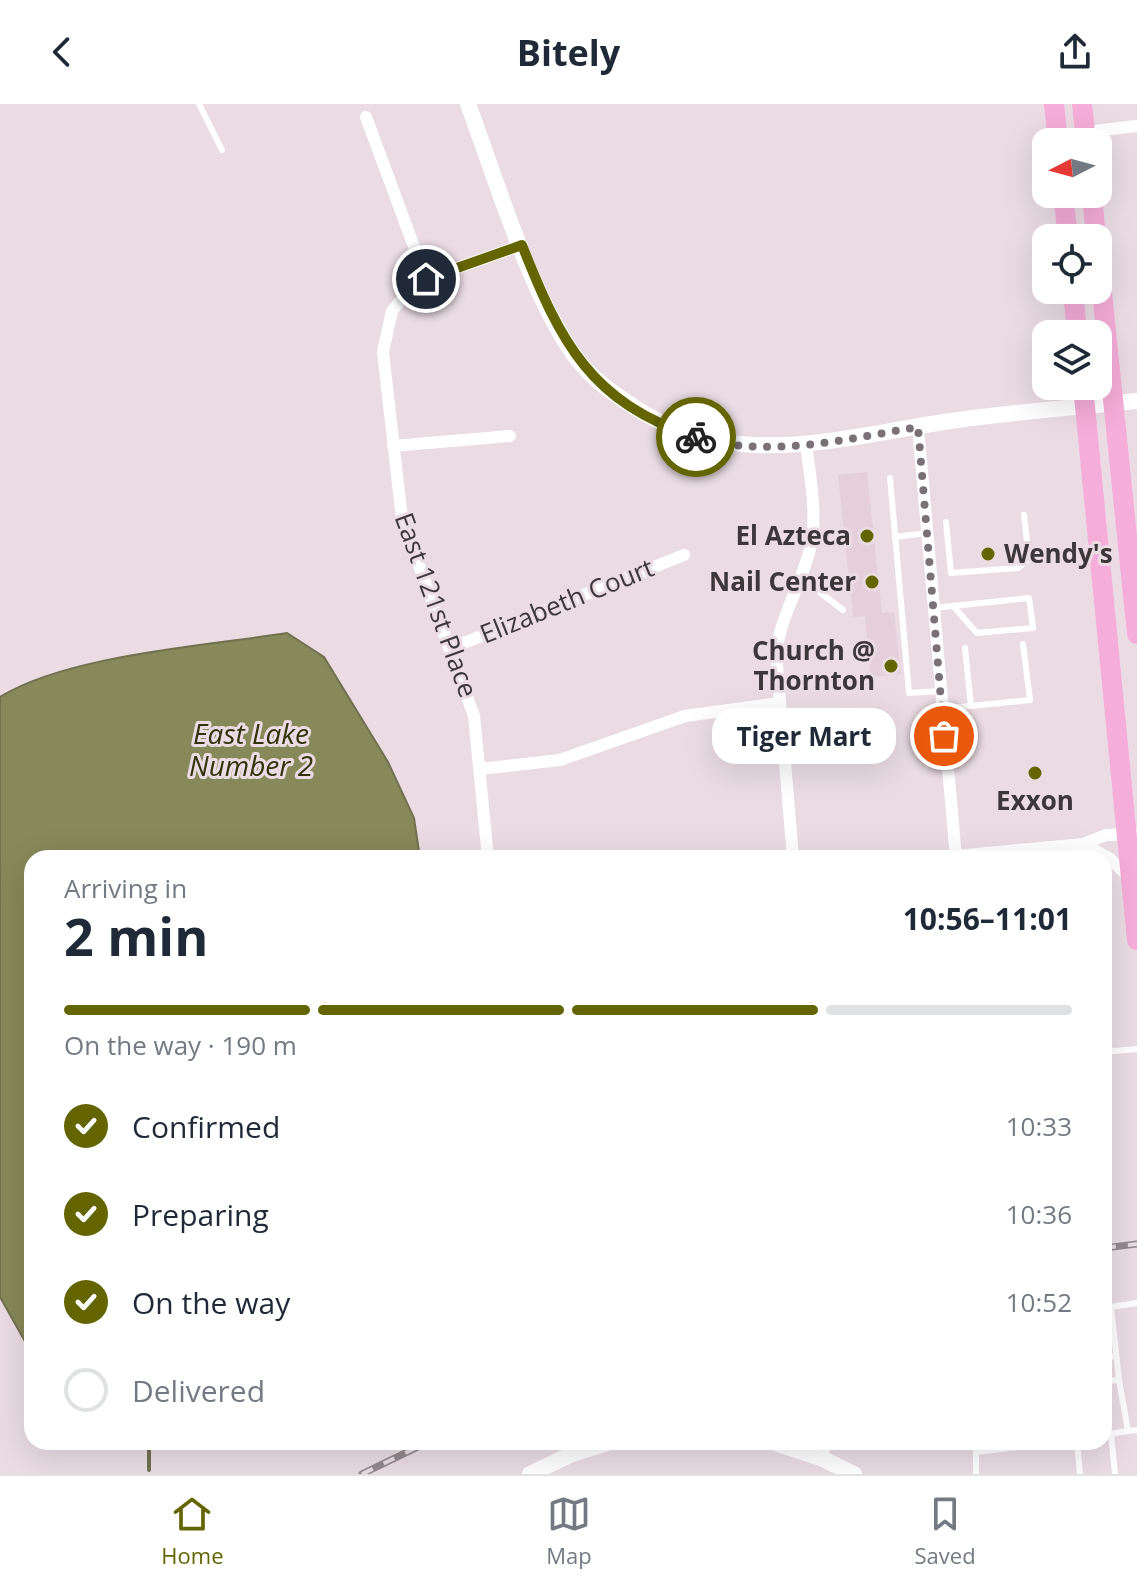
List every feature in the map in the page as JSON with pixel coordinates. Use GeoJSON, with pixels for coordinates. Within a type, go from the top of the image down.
{"type":"FeatureCollection","features":[{"type":"Feature","properties":{"kind":"main road"},"geometry":{"type":"LineString","coordinates":[[1054,104],[1057,128]]}},
{"type":"Feature","properties":{"kind":"main road"},"geometry":{"type":"LineString","coordinates":[[1082,104],[1085,128]]}},
{"type":"Feature","properties":{"kind":"main road"},"geometry":{"type":"LineString","coordinates":[[1103,304],[1137,634]]}},
{"type":"Feature","properties":{"kind":"main road"},"geometry":{"type":"LineString","coordinates":[[1084,400],[1132,835],[1130,878],[1137,940]]}},
{"type":"Feature","properties":{"kind":"street"},"geometry":{"type":"LineString","coordinates":[[468,104],[552,317],[572,353],[598,383],[659,422],[711,442],[747,447],[806,444],[1063,400]]}},
{"type":"Feature","properties":{"kind":"street"},"geometry":{"type":"LineString","coordinates":[[366,117],[426,279]]}},
{"type":"Feature","properties":{"kind":"street"},"geometry":{"type":"LineString","coordinates":[[1112,131],[1137,126]]}},
{"type":"Feature","properties":{"kind":"street","name":"East 121st Place"},"geometry":{"type":"LineString","coordinates":[[487,850],[470,695],[402,519],[384,337],[395,304],[426,279],[522,245]]}},
{"type":"Feature","properties":{"kind":"street"},"geometry":{"type":"LineString","coordinates":[[1099,400],[1114,404],[1137,401]]}},
{"type":"Feature","properties":{"kind":"street"},"geometry":{"type":"LineString","coordinates":[[918,427],[955,850]]}},
{"type":"Feature","properties":{"kind":"street"},"geometry":{"type":"LineString","coordinates":[[393,446],[510,436]]}},
{"type":"Feature","properties":{"kind":"street"},"geometry":{"type":"LineString","coordinates":[[792,850],[779,703],[777,640],[801,578],[813,521],[806,444]]}},
{"type":"Feature","properties":{"kind":"street","name":"Elizabeth Court"},"geometry":{"type":"LineString","coordinates":[[451,648],[684,555]]}},
{"type":"Feature","properties":{"kind":"street"},"geometry":{"type":"LineString","coordinates":[[480,769],[560,760],[685,716],[779,703]]}},
{"type":"Feature","properties":{"kind":"street"},"geometry":{"type":"LineString","coordinates":[[1024,850],[1083,844],[1106,835],[1132,835]]}},
{"type":"Feature","properties":{"kind":"street"},"geometry":{"type":"LineString","coordinates":[[1083,844],[1096,850]]}},
{"type":"Feature","properties":{"kind":"street"},"geometry":{"type":"LineString","coordinates":[[1112,862],[1130,878]]}},
{"type":"Feature","properties":{"kind":"street"},"geometry":{"type":"LineString","coordinates":[[530,1474],[585,1450]]}},
{"type":"Feature","properties":{"kind":"street"},"geometry":{"type":"LineString","coordinates":[[796,1450],[854,1474]]}},
{"type":"Feature","properties":{"kind":"lane"},"geometry":{"type":"LineString","coordinates":[[199,104],[222,150]]}},
{"type":"Feature","properties":{"kind":"lane"},"geometry":{"type":"LineString","coordinates":[[890,478],[909,693],[940,691]]}},
{"type":"Feature","properties":{"kind":"lane"},"geometry":{"type":"LineString","coordinates":[[946,522],[951,573],[1018,568],[1029,559],[1024,515]]}},
{"type":"Feature","properties":{"kind":"lane"},"geometry":{"type":"LineString","coordinates":[[895,537],[927,533]]}},
{"type":"Feature","properties":{"kind":"lane"},"geometry":{"type":"LineString","coordinates":[[801,578],[843,610]]}},
{"type":"Feature","properties":{"kind":"lane"},"geometry":{"type":"LineString","coordinates":[[933,608],[1029,598],[1033,628],[977,633],[953,606]]}},
{"type":"Feature","properties":{"kind":"lane"},"geometry":{"type":"LineString","coordinates":[[941,709],[1030,700],[1023,644]]}},
{"type":"Feature","properties":{"kind":"lane"},"geometry":{"type":"LineString","coordinates":[[965,648],[971,706]]}},
{"type":"Feature","properties":{"kind":"lane"},"geometry":{"type":"LineString","coordinates":[[1112,1051],[1137,1049]]}},
{"type":"Feature","properties":{"kind":"lane"},"geometry":{"type":"LineString","coordinates":[[1112,1307],[1137,1303]]}},
{"type":"Feature","properties":{"kind":"lane"},"geometry":{"type":"LineString","coordinates":[[1112,1323],[1128,1431]]}},
{"type":"Feature","properties":{"kind":"lane"},"geometry":{"type":"LineString","coordinates":[[1112,1357],[1116,1356]]}},
{"type":"Feature","properties":{"kind":"lane"},"geometry":{"type":"LineString","coordinates":[[1112,1380],[1119,1380]]}},
{"type":"Feature","properties":{"kind":"lane"},"geometry":{"type":"LineString","coordinates":[[1112,1433],[1137,1430]]}},
{"type":"Feature","properties":{"kind":"lane"},"geometry":{"type":"LineString","coordinates":[[823,1459],[827,1450]]}},
{"type":"Feature","properties":{"kind":"lane"},"geometry":{"type":"LineString","coordinates":[[976,1474],[976,1452],[993,1450]]}},
{"type":"Feature","properties":{"kind":"lane"},"geometry":{"type":"LineString","coordinates":[[1078,1450],[1080,1474]]}},
{"type":"Feature","properties":{"kind":"lane"},"geometry":{"type":"LineString","coordinates":[[1111,1450],[1115,1474]]}},
{"type":"Feature","properties":{"kind":"shaded area"},"geometry":{"type":"Polygon","coordinates":[[[867,472],[882,613],[894,612],[901,674],[871,677],[865,616],[853,617],[838,475],[867,472]]]}},
{"type":"Feature","properties":{"kind":"water","name":"East Lake Number 2"},"geometry":{"type":"Polygon","coordinates":[[[287,633],[324,657],[388,762],[414,818],[419,850],[24,850],[24,1340],[0,1297],[0,697],[62,671],[178,648],[287,633]]]}},
{"type":"Feature","properties":{"kind":"waterway"},"geometry":{"type":"LineString","coordinates":[[149,1450],[149,1470]]}},
{"type":"Feature","properties":{"kind":"railway"},"geometry":{"type":"LineString","coordinates":[[1112,1247],[1137,1244]]}},
{"type":"Feature","properties":{"kind":"railway"},"geometry":{"type":"LineString","coordinates":[[362,1474],[412,1450]]}},
{"type":"Feature","properties":{"kind":"way so far"},"geometry":{"type":"LineString","coordinates":[[696,437],[734,446],[773,447],[918,427],[944,736]]}},
{"type":"Feature","properties":{"kind":"place","name":"El Azteca"},"geometry":{"type":"Point","coordinates":[867,536]}},
{"type":"Feature","properties":{"kind":"place","name":"Wendy's"},"geometry":{"type":"Point","coordinates":[988,554]}},
{"type":"Feature","properties":{"kind":"place","name":"Nail Center"},"geometry":{"type":"Point","coordinates":[872,582]}},
{"type":"Feature","properties":{"kind":"place","name":"Church @ Thornton"},"geometry":{"type":"Point","coordinates":[891,666]}},
{"type":"Feature","properties":{"kind":"place","name":"Tiger Mart"},"geometry":{"type":"Point","coordinates":[944,736]}},
{"type":"Feature","properties":{"kind":"place","name":"Exxon"},"geometry":{"type":"Point","coordinates":[1035,773]}},
{"type":"Feature","properties":{"kind":"route"},"geometry":{"type":"LineString","coordinates":[[426,279],[522,245],[552,317],[583,367],[598,383],[634,408],[696,437]]}}]}
